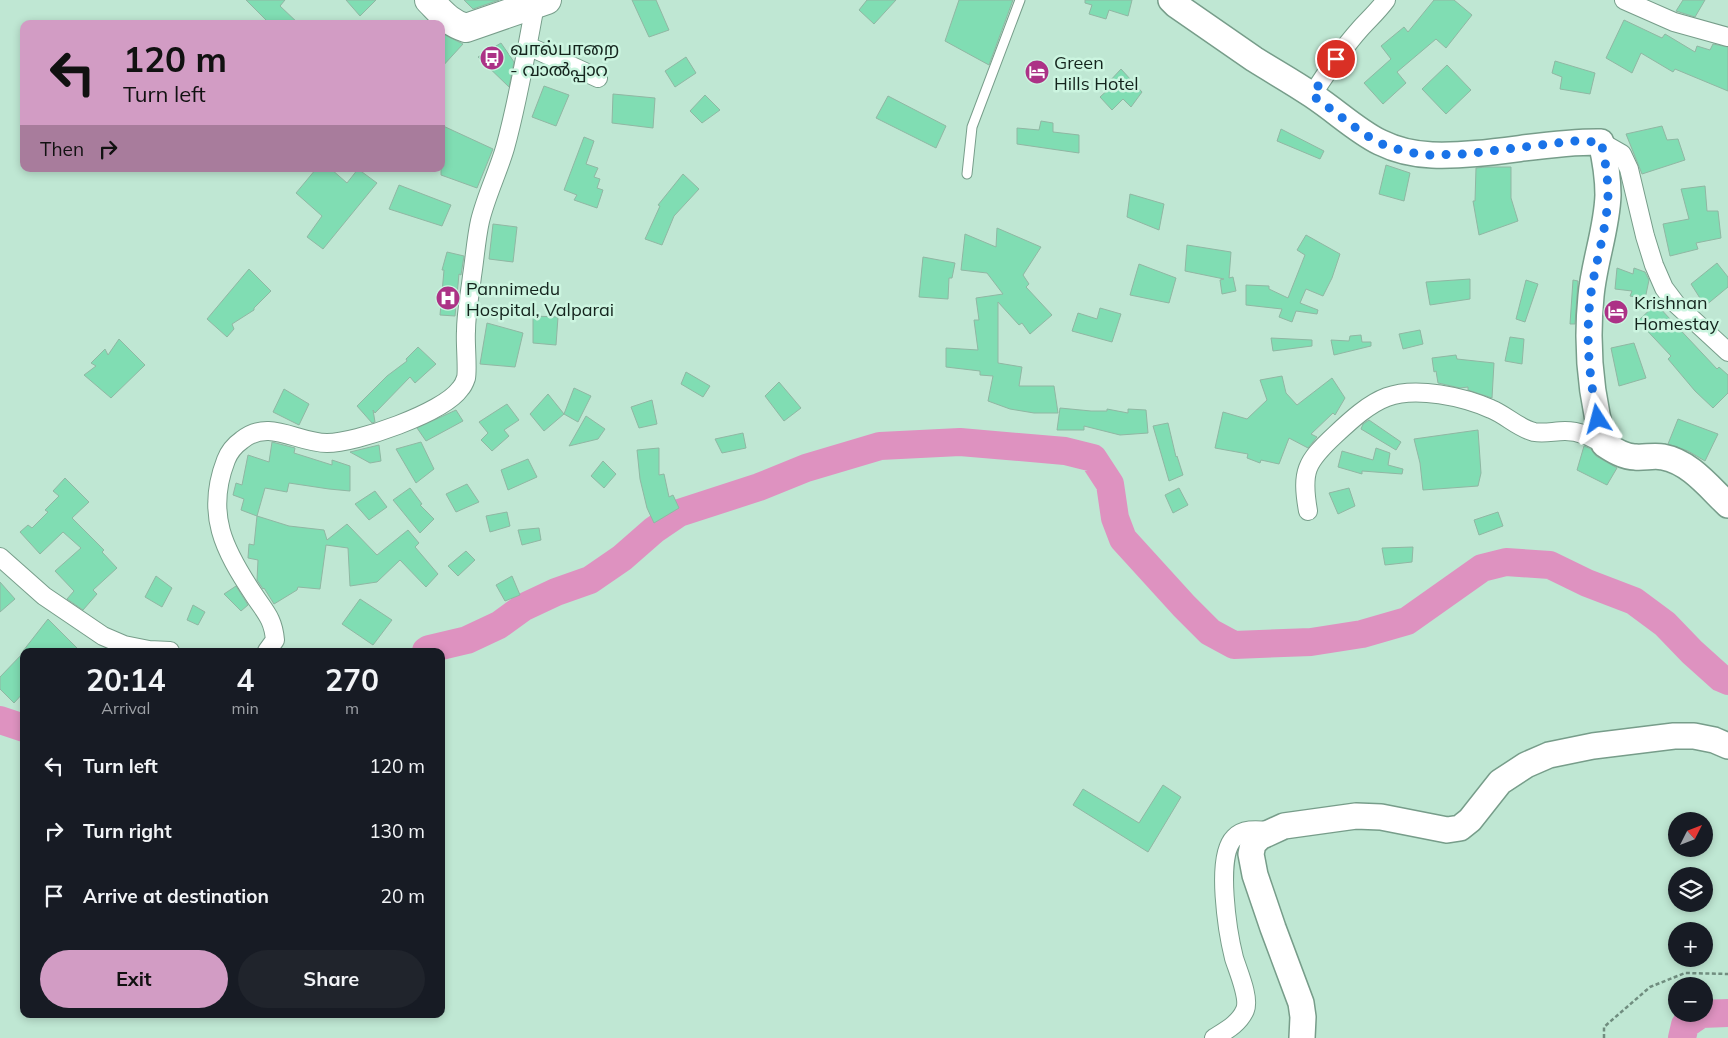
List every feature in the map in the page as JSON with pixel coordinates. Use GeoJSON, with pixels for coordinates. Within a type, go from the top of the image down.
{"type":"FeatureCollection","features":[{"type":"Feature","properties":{"kind":"main road"},"geometry":{"type":"LineString","coordinates":[[429,0],[447,19],[466,28],[541,3]]}},
{"type":"Feature","properties":{"kind":"street"},"geometry":{"type":"LineString","coordinates":[[1171,0],[1254,58],[1312,95],[1364,134],[1382,144],[1406,152],[1430,155],[1465,154],[1574,141],[1601,142],[1622,154],[1629,169],[1654,265],[1664,288],[1676,304],[1728,352]]}},
{"type":"Feature","properties":{"kind":"street"},"geometry":{"type":"LineString","coordinates":[[1312,95],[1343,50],[1386,0]]}},
{"type":"Feature","properties":{"kind":"street"},"geometry":{"type":"LineString","coordinates":[[1624,0],[1674,22],[1728,37]]}},
{"type":"Feature","properties":{"kind":"street"},"geometry":{"type":"LineString","coordinates":[[269,648],[275,640],[274,626],[228,552],[219,527],[216,511],[217,492],[221,471],[228,454],[249,434],[264,430],[278,431],[308,442],[329,443],[374,434],[426,412],[459,391],[466,378],[466,328],[480,219],[504,150],[528,46],[541,3]]}},
{"type":"Feature","properties":{"kind":"street"},"geometry":{"type":"LineString","coordinates":[[528,46],[598,78]]}},
{"type":"Feature","properties":{"kind":"street"},"geometry":{"type":"LineString","coordinates":[[1601,142],[1606,165],[1608,194],[1605,223],[1591,293],[1588,327],[1595,408],[1604,444]]}},
{"type":"Feature","properties":{"kind":"street"},"geometry":{"type":"LineString","coordinates":[[1308,512],[1306,479],[1308,465],[1314,456],[1362,412],[1388,397],[1421,393],[1451,396],[1467,400],[1492,409],[1519,426],[1534,432],[1564,431],[1582,433],[1615,452],[1633,458],[1663,457],[1691,470],[1728,505]]}},
{"type":"Feature","properties":{"kind":"street"},"geometry":{"type":"LineString","coordinates":[[0,557],[44,596],[103,636],[124,645],[138,648]]}},
{"type":"Feature","properties":{"kind":"street"},"geometry":{"type":"LineString","coordinates":[[1302,1038],[1301,1003],[1255,875],[1251,854],[1253,844],[1260,837],[1284,826],[1356,816],[1381,817],[1448,830],[1460,828],[1470,820],[1500,782],[1526,765],[1549,755],[1593,746],[1674,736],[1694,736],[1714,740],[1728,746]]}},
{"type":"Feature","properties":{"kind":"street"},"geometry":{"type":"LineString","coordinates":[[1214,1038],[1239,1020],[1246,1009],[1245,993],[1228,933],[1224,864],[1228,847],[1234,838],[1243,832],[1254,830],[1270,831]]}},
{"type":"Feature","properties":{"kind":"lane"},"geometry":{"type":"LineString","coordinates":[[966,174],[972,127],[1020,0]]}},
{"type":"Feature","properties":{"kind":"path"},"geometry":{"type":"LineString","coordinates":[[1604,1038],[1604,1028],[1650,986],[1685,974],[1728,974]]}},
{"type":"Feature","properties":{"kind":"building"},"geometry":{"type":"Polygon","coordinates":[[[246,0],[285,0],[280,6],[295,20],[266,20],[246,0]]]}},
{"type":"Feature","properties":{"kind":"building"},"geometry":{"type":"Polygon","coordinates":[[[346,0],[376,0],[360,16],[346,0]]]}},
{"type":"Feature","properties":{"kind":"building"},"geometry":{"type":"Polygon","coordinates":[[[464,0],[499,0],[473,9],[464,0]]]}},
{"type":"Feature","properties":{"kind":"building"},"geometry":{"type":"Polygon","coordinates":[[[632,0],[656,0],[669,30],[649,37],[632,0]]]}},
{"type":"Feature","properties":{"kind":"building"},"geometry":{"type":"Polygon","coordinates":[[[867,0],[896,0],[874,24],[859,10],[867,0]]]}},
{"type":"Feature","properties":{"kind":"building"},"geometry":{"type":"Polygon","coordinates":[[[959,0],[1013,0],[989,65],[945,41],[959,0]]]}},
{"type":"Feature","properties":{"kind":"building"},"geometry":{"type":"Polygon","coordinates":[[[1085,0],[1132,0],[1128,16],[1109,10],[1106,19],[1089,14],[1092,5],[1085,3],[1085,0]]]}},
{"type":"Feature","properties":{"kind":"building"},"geometry":{"type":"Polygon","coordinates":[[[1434,0],[1454,0],[1472,15],[1446,48],[1436,39],[1397,72],[1406,83],[1383,104],[1364,83],[1391,59],[1381,46],[1404,27],[1408,32],[1434,0]]]}},
{"type":"Feature","properties":{"kind":"building"},"geometry":{"type":"Polygon","coordinates":[[[1683,0],[1705,0],[1695,17],[1676,11],[1683,0]]]}},
{"type":"Feature","properties":{"kind":"building"},"geometry":{"type":"Polygon","coordinates":[[[1624,20],[1662,38],[1665,34],[1695,52],[1697,46],[1710,50],[1713,44],[1728,47],[1728,91],[1675,69],[1673,72],[1641,53],[1632,73],[1606,58],[1624,20]]]}},
{"type":"Feature","properties":{"kind":"building"},"geometry":{"type":"Polygon","coordinates":[[[445,35],[463,44],[445,64],[445,35]]]}},
{"type":"Feature","properties":{"kind":"building"},"geometry":{"type":"Polygon","coordinates":[[[501,43],[514,62],[509,87],[478,57],[501,43]]]}},
{"type":"Feature","properties":{"kind":"building"},"geometry":{"type":"Polygon","coordinates":[[[686,57],[696,73],[675,87],[665,71],[686,57]]]}},
{"type":"Feature","properties":{"kind":"building"},"geometry":{"type":"Polygon","coordinates":[[[1555,61],[1595,73],[1590,94],[1560,89],[1562,77],[1552,73],[1555,61]]]}},
{"type":"Feature","properties":{"kind":"building"},"geometry":{"type":"Polygon","coordinates":[[[1447,65],[1471,90],[1446,114],[1422,89],[1447,65]]]}},
{"type":"Feature","properties":{"kind":"building"},"geometry":{"type":"Polygon","coordinates":[[[1121,69],[1142,92],[1131,107],[1123,99],[1112,110],[1100,97],[1111,87],[1108,83],[1121,69]]]}},
{"type":"Feature","properties":{"kind":"building"},"geometry":{"type":"Polygon","coordinates":[[[544,86],[569,95],[556,126],[532,117],[544,86]]]}},
{"type":"Feature","properties":{"kind":"building"},"geometry":{"type":"Polygon","coordinates":[[[613,94],[655,98],[653,128],[612,123],[613,94]]]}},
{"type":"Feature","properties":{"kind":"building"},"geometry":{"type":"Polygon","coordinates":[[[705,95],[720,110],[702,123],[690,111],[705,95]]]}},
{"type":"Feature","properties":{"kind":"building"},"geometry":{"type":"Polygon","coordinates":[[[888,96],[946,126],[936,148],[876,118],[888,96]]]}},
{"type":"Feature","properties":{"kind":"building"},"geometry":{"type":"Polygon","coordinates":[[[1041,121],[1053,123],[1053,132],[1079,135],[1079,153],[1017,144],[1017,128],[1039,130],[1041,121]]]}},
{"type":"Feature","properties":{"kind":"building"},"geometry":{"type":"Polygon","coordinates":[[[1662,126],[1667,140],[1678,139],[1685,160],[1642,174],[1626,134],[1662,126]]]}},
{"type":"Feature","properties":{"kind":"building"},"geometry":{"type":"Polygon","coordinates":[[[445,127],[493,149],[477,188],[441,175],[441,172],[445,172],[445,127]]]}},
{"type":"Feature","properties":{"kind":"building"},"geometry":{"type":"Polygon","coordinates":[[[1281,129],[1324,151],[1320,159],[1277,141],[1281,129]]]}},
{"type":"Feature","properties":{"kind":"building"},"geometry":{"type":"Polygon","coordinates":[[[584,137],[594,141],[586,164],[598,168],[594,177],[600,179],[597,188],[603,190],[597,208],[574,200],[577,195],[564,190],[584,137]]]}},
{"type":"Feature","properties":{"kind":"building"},"geometry":{"type":"Polygon","coordinates":[[[1386,165],[1410,173],[1404,201],[1379,194],[1386,165]]]}},
{"type":"Feature","properties":{"kind":"building"},"geometry":{"type":"Polygon","coordinates":[[[1511,167],[1511,198],[1518,221],[1479,235],[1473,201],[1475,201],[1476,168],[1511,167]]]}},
{"type":"Feature","properties":{"kind":"building"},"geometry":{"type":"Polygon","coordinates":[[[314,172],[334,172],[347,183],[356,172],[362,172],[377,183],[323,249],[307,237],[322,216],[296,193],[314,172]]]}},
{"type":"Feature","properties":{"kind":"building"},"geometry":{"type":"Polygon","coordinates":[[[683,174],[699,189],[674,216],[662,245],[645,239],[660,206],[658,205],[683,174]]]}},
{"type":"Feature","properties":{"kind":"building"},"geometry":{"type":"Polygon","coordinates":[[[399,185],[451,205],[442,226],[389,209],[399,185]]]}},
{"type":"Feature","properties":{"kind":"building"},"geometry":{"type":"Polygon","coordinates":[[[1705,186],[1707,211],[1718,211],[1721,238],[1696,243],[1698,249],[1670,256],[1663,224],[1689,219],[1681,189],[1705,186]]]}},
{"type":"Feature","properties":{"kind":"building"},"geometry":{"type":"Polygon","coordinates":[[[1130,194],[1164,204],[1159,230],[1127,217],[1130,194]]]}},
{"type":"Feature","properties":{"kind":"building"},"geometry":{"type":"Polygon","coordinates":[[[493,224],[517,227],[513,262],[489,259],[493,224]]]}},
{"type":"Feature","properties":{"kind":"building"},"geometry":{"type":"Polygon","coordinates":[[[997,228],[1041,247],[1023,275],[1029,284],[1026,287],[1052,315],[1030,334],[1022,323],[1019,325],[998,302],[998,363],[1022,367],[1019,386],[1054,386],[1058,413],[1034,413],[1010,409],[988,401],[993,376],[980,375],[980,371],[946,367],[946,348],[978,350],[974,320],[979,320],[976,298],[1003,294],[987,273],[961,270],[965,234],[996,247],[997,228]]]}},
{"type":"Feature","properties":{"kind":"building"},"geometry":{"type":"Polygon","coordinates":[[[1306,235],[1340,254],[1332,278],[1323,296],[1306,289],[1300,303],[1318,310],[1317,314],[1296,311],[1292,322],[1279,317],[1282,309],[1246,305],[1246,285],[1269,286],[1269,289],[1288,298],[1305,255],[1297,250],[1306,235]]]}},
{"type":"Feature","properties":{"kind":"building"},"geometry":{"type":"Polygon","coordinates":[[[1187,245],[1231,252],[1229,278],[1233,277],[1236,291],[1222,294],[1220,280],[1224,279],[1185,271],[1187,245]]]}},
{"type":"Feature","properties":{"kind":"building"},"geometry":{"type":"Polygon","coordinates":[[[447,252],[464,256],[461,275],[459,274],[455,316],[440,315],[444,270],[442,270],[447,252]]]}},
{"type":"Feature","properties":{"kind":"building"},"geometry":{"type":"Polygon","coordinates":[[[923,257],[955,263],[952,278],[949,278],[948,299],[919,297],[923,257]]]}},
{"type":"Feature","properties":{"kind":"building"},"geometry":{"type":"Polygon","coordinates":[[[1717,263],[1728,277],[1728,287],[1705,306],[1691,284],[1717,263]]]}},
{"type":"Feature","properties":{"kind":"building"},"geometry":{"type":"Polygon","coordinates":[[[1139,264],[1176,278],[1169,303],[1130,295],[1139,264]]]}},
{"type":"Feature","properties":{"kind":"building"},"geometry":{"type":"Polygon","coordinates":[[[1617,268],[1633,274],[1634,268],[1645,272],[1649,280],[1645,299],[1630,296],[1632,291],[1615,289],[1617,268]]]}},
{"type":"Feature","properties":{"kind":"building"},"geometry":{"type":"Polygon","coordinates":[[[249,269],[271,291],[254,310],[232,324],[234,329],[227,337],[207,319],[249,269]]]}},
{"type":"Feature","properties":{"kind":"building"},"geometry":{"type":"Polygon","coordinates":[[[1470,279],[1470,299],[1430,305],[1426,282],[1470,279]]]}},
{"type":"Feature","properties":{"kind":"building"},"geometry":{"type":"Polygon","coordinates":[[[1526,280],[1538,284],[1525,322],[1516,319],[1526,280]]]}},
{"type":"Feature","properties":{"kind":"building"},"geometry":{"type":"Polygon","coordinates":[[[1573,280],[1578,281],[1575,324],[1570,324],[1573,280]]]}},
{"type":"Feature","properties":{"kind":"building"},"geometry":{"type":"Polygon","coordinates":[[[1656,304],[1717,369],[1719,367],[1728,375],[1728,393],[1713,408],[1695,391],[1668,359],[1671,356],[1638,321],[1656,304]]]}},
{"type":"Feature","properties":{"kind":"building"},"geometry":{"type":"Polygon","coordinates":[[[1100,308],[1121,314],[1112,342],[1072,331],[1078,313],[1097,319],[1100,308]]]}},
{"type":"Feature","properties":{"kind":"building"},"geometry":{"type":"Polygon","coordinates":[[[533,316],[558,317],[556,345],[533,343],[533,316]]]}},
{"type":"Feature","properties":{"kind":"building"},"geometry":{"type":"Polygon","coordinates":[[[487,323],[523,333],[515,367],[480,364],[487,323]]]}},
{"type":"Feature","properties":{"kind":"building"},"geometry":{"type":"Polygon","coordinates":[[[1420,330],[1423,344],[1403,349],[1399,334],[1420,330]]]}},
{"type":"Feature","properties":{"kind":"building"},"geometry":{"type":"Polygon","coordinates":[[[1361,335],[1362,342],[1371,342],[1371,346],[1334,355],[1331,340],[1349,341],[1350,336],[1361,335]]]}},
{"type":"Feature","properties":{"kind":"building"},"geometry":{"type":"Polygon","coordinates":[[[1510,337],[1524,339],[1522,364],[1505,361],[1510,337]]]}},
{"type":"Feature","properties":{"kind":"building"},"geometry":{"type":"Polygon","coordinates":[[[1271,338],[1312,340],[1312,346],[1273,351],[1271,338]]]}},
{"type":"Feature","properties":{"kind":"building"},"geometry":{"type":"Polygon","coordinates":[[[119,339],[145,365],[111,398],[84,375],[96,366],[91,363],[105,349],[108,355],[119,339]]]}},
{"type":"Feature","properties":{"kind":"building"},"geometry":{"type":"Polygon","coordinates":[[[1634,343],[1646,378],[1619,386],[1611,348],[1634,343]]]}},
{"type":"Feature","properties":{"kind":"building"},"geometry":{"type":"Polygon","coordinates":[[[418,347],[436,364],[415,383],[410,377],[375,413],[373,410],[375,422],[372,423],[357,406],[387,376],[407,361],[406,359],[418,347]]]}},
{"type":"Feature","properties":{"kind":"building"},"geometry":{"type":"Polygon","coordinates":[[[1456,355],[1457,359],[1494,363],[1492,398],[1468,390],[1468,387],[1460,388],[1438,383],[1432,358],[1456,355]]]}},
{"type":"Feature","properties":{"kind":"building"},"geometry":{"type":"Polygon","coordinates":[[[686,372],[710,386],[703,397],[681,384],[686,372]]]}},
{"type":"Feature","properties":{"kind":"building"},"geometry":{"type":"Polygon","coordinates":[[[1282,376],[1286,393],[1297,405],[1332,378],[1345,398],[1335,415],[1333,413],[1311,434],[1317,437],[1308,448],[1289,438],[1279,464],[1261,460],[1260,463],[1247,458],[1248,454],[1215,448],[1223,412],[1247,419],[1267,400],[1260,380],[1282,376]]]}},
{"type":"Feature","properties":{"kind":"building"},"geometry":{"type":"Polygon","coordinates":[[[779,382],[801,408],[784,421],[765,396],[779,382]]]}},
{"type":"Feature","properties":{"kind":"building"},"geometry":{"type":"Polygon","coordinates":[[[574,388],[591,396],[578,422],[564,414],[574,388]]]}},
{"type":"Feature","properties":{"kind":"building"},"geometry":{"type":"Polygon","coordinates":[[[284,389],[309,404],[299,425],[273,412],[284,389]]]}},
{"type":"Feature","properties":{"kind":"building"},"geometry":{"type":"Polygon","coordinates":[[[548,394],[564,414],[544,431],[530,414],[548,394]]]}},
{"type":"Feature","properties":{"kind":"building"},"geometry":{"type":"Polygon","coordinates":[[[652,400],[657,424],[639,428],[631,407],[652,400]]]}},
{"type":"Feature","properties":{"kind":"building"},"geometry":{"type":"Polygon","coordinates":[[[507,404],[519,420],[504,430],[509,436],[492,451],[481,440],[488,433],[479,422],[507,404]]]}},
{"type":"Feature","properties":{"kind":"building"},"geometry":{"type":"Polygon","coordinates":[[[1060,408],[1091,411],[1107,411],[1107,409],[1128,413],[1128,409],[1146,410],[1148,433],[1120,435],[1084,426],[1084,430],[1057,430],[1060,408]]]}},
{"type":"Feature","properties":{"kind":"building"},"geometry":{"type":"Polygon","coordinates":[[[456,410],[463,421],[426,441],[417,428],[456,410]]]}},
{"type":"Feature","properties":{"kind":"building"},"geometry":{"type":"Polygon","coordinates":[[[586,416],[605,429],[598,439],[569,446],[586,416]]]}},
{"type":"Feature","properties":{"kind":"building"},"geometry":{"type":"Polygon","coordinates":[[[1678,419],[1718,434],[1705,461],[1688,451],[1668,444],[1678,419]]]}},
{"type":"Feature","properties":{"kind":"building"},"geometry":{"type":"Polygon","coordinates":[[[1369,420],[1401,442],[1396,450],[1361,429],[1363,424],[1369,420]]]}},
{"type":"Feature","properties":{"kind":"building"},"geometry":{"type":"Polygon","coordinates":[[[1168,423],[1176,457],[1183,475],[1169,481],[1153,426],[1168,423]]]}},
{"type":"Feature","properties":{"kind":"building"},"geometry":{"type":"Polygon","coordinates":[[[1478,430],[1481,473],[1478,486],[1423,490],[1420,463],[1414,439],[1478,430]]]}},
{"type":"Feature","properties":{"kind":"building"},"geometry":{"type":"Polygon","coordinates":[[[743,433],[746,448],[722,453],[715,439],[743,433]]]}},
{"type":"Feature","properties":{"kind":"building"},"geometry":{"type":"Polygon","coordinates":[[[272,442],[295,448],[294,453],[332,465],[332,460],[350,466],[350,491],[289,483],[287,492],[265,488],[257,516],[241,510],[244,499],[233,495],[236,483],[242,485],[248,455],[269,462],[272,442]]]}},
{"type":"Feature","properties":{"kind":"building"},"geometry":{"type":"Polygon","coordinates":[[[421,442],[434,469],[416,483],[396,449],[421,442]]]}},
{"type":"Feature","properties":{"kind":"building"},"geometry":{"type":"Polygon","coordinates":[[[379,445],[381,461],[370,463],[350,452],[379,445]]]}},
{"type":"Feature","properties":{"kind":"building"},"geometry":{"type":"Polygon","coordinates":[[[1584,446],[1591,449],[1596,456],[1617,468],[1607,485],[1577,470],[1584,446]]]}},
{"type":"Feature","properties":{"kind":"building"},"geometry":{"type":"Polygon","coordinates":[[[659,448],[659,475],[664,474],[669,497],[673,495],[679,508],[654,523],[647,508],[640,479],[637,450],[659,448]]]}},
{"type":"Feature","properties":{"kind":"building"},"geometry":{"type":"Polygon","coordinates":[[[1376,448],[1390,453],[1388,465],[1403,469],[1402,474],[1362,471],[1362,474],[1338,467],[1342,451],[1373,460],[1376,448]]]}},
{"type":"Feature","properties":{"kind":"building"},"geometry":{"type":"Polygon","coordinates":[[[528,459],[537,477],[508,490],[501,470],[528,459]]]}},
{"type":"Feature","properties":{"kind":"building"},"geometry":{"type":"Polygon","coordinates":[[[603,461],[616,474],[604,488],[591,476],[603,461]]]}},
{"type":"Feature","properties":{"kind":"building"},"geometry":{"type":"Polygon","coordinates":[[[65,478],[89,502],[72,518],[104,550],[102,552],[117,568],[93,590],[97,594],[83,610],[67,599],[74,591],[55,571],[81,548],[63,532],[40,554],[20,532],[28,525],[32,528],[48,512],[45,510],[59,496],[53,491],[65,478]]]}},
{"type":"Feature","properties":{"kind":"building"},"geometry":{"type":"Polygon","coordinates":[[[467,484],[479,502],[456,512],[446,494],[467,484]]]}},
{"type":"Feature","properties":{"kind":"building"},"geometry":{"type":"Polygon","coordinates":[[[410,488],[422,504],[420,505],[434,519],[420,533],[393,500],[410,488]]]}},
{"type":"Feature","properties":{"kind":"building"},"geometry":{"type":"Polygon","coordinates":[[[1179,488],[1188,505],[1173,513],[1165,495],[1179,488]]]}},
{"type":"Feature","properties":{"kind":"building"},"geometry":{"type":"Polygon","coordinates":[[[1349,488],[1355,506],[1338,514],[1329,493],[1349,488]]]}},
{"type":"Feature","properties":{"kind":"building"},"geometry":{"type":"Polygon","coordinates":[[[375,491],[387,507],[369,520],[355,504],[375,491]]]}},
{"type":"Feature","properties":{"kind":"building"},"geometry":{"type":"Polygon","coordinates":[[[507,512],[510,526],[490,532],[486,516],[507,512]]]}},
{"type":"Feature","properties":{"kind":"building"},"geometry":{"type":"Polygon","coordinates":[[[1498,512],[1503,526],[1479,535],[1474,520],[1498,512]]]}},
{"type":"Feature","properties":{"kind":"building"},"geometry":{"type":"Polygon","coordinates":[[[257,516],[289,526],[324,530],[327,540],[347,524],[377,555],[408,530],[419,543],[415,547],[438,574],[426,587],[400,560],[377,582],[350,586],[348,548],[326,545],[320,589],[298,587],[297,590],[274,604],[257,580],[258,560],[248,558],[249,544],[254,545],[257,516]]]}},
{"type":"Feature","properties":{"kind":"building"},"geometry":{"type":"Polygon","coordinates":[[[539,528],[541,540],[522,545],[518,530],[539,528]]]}},
{"type":"Feature","properties":{"kind":"building"},"geometry":{"type":"Polygon","coordinates":[[[1413,547],[1412,562],[1385,565],[1382,548],[1413,547]]]}},
{"type":"Feature","properties":{"kind":"building"},"geometry":{"type":"Polygon","coordinates":[[[466,551],[475,560],[458,576],[448,566],[466,551]]]}},
{"type":"Feature","properties":{"kind":"building"},"geometry":{"type":"Polygon","coordinates":[[[156,576],[172,588],[162,607],[145,597],[156,576]]]}},
{"type":"Feature","properties":{"kind":"building"},"geometry":{"type":"Polygon","coordinates":[[[512,576],[520,595],[505,601],[496,585],[512,576]]]}},
{"type":"Feature","properties":{"kind":"building"},"geometry":{"type":"Polygon","coordinates":[[[0,582],[15,599],[0,612],[0,582]]]}},
{"type":"Feature","properties":{"kind":"building"},"geometry":{"type":"Polygon","coordinates":[[[236,586],[248,605],[241,611],[224,594],[236,586]]]}},
{"type":"Feature","properties":{"kind":"building"},"geometry":{"type":"Polygon","coordinates":[[[360,599],[392,620],[373,645],[342,624],[360,599]]]}},
{"type":"Feature","properties":{"kind":"building"},"geometry":{"type":"Polygon","coordinates":[[[193,605],[205,612],[198,625],[187,620],[193,605]]]}},
{"type":"Feature","properties":{"kind":"building"},"geometry":{"type":"Polygon","coordinates":[[[48,619],[77,648],[25,648],[48,619]]]}},
{"type":"Feature","properties":{"kind":"building"},"geometry":{"type":"Polygon","coordinates":[[[20,656],[20,696],[14,703],[0,689],[0,677],[20,656]]]}},
{"type":"Feature","properties":{"kind":"building"},"geometry":{"type":"Polygon","coordinates":[[[1163,785],[1181,797],[1148,852],[1073,805],[1083,789],[1139,823],[1163,785]]]}},
{"type":"Feature","properties":{"kind":"waterway"},"geometry":{"type":"LineString","coordinates":[[433,648],[467,640],[499,625],[524,607],[556,592],[590,580],[622,558],[654,530],[679,513],[759,487],[806,468],[880,446],[960,442],[1065,451],[1093,458],[1110,484],[1115,518],[1123,539],[1210,632],[1234,645],[1311,642],[1362,634],[1407,621],[1482,568],[1506,562],[1550,565],[1587,583],[1634,601],[1665,624],[1692,652],[1721,678],[1728,681]]}},
{"type":"Feature","properties":{"kind":"waterway"},"geometry":{"type":"LineString","coordinates":[[0,720],[20,727]]}},
{"type":"Feature","properties":{"kind":"waterway"},"geometry":{"type":"LineString","coordinates":[[1682,1038],[1685,1025],[1701,1014],[1728,1013]]}},
{"type":"Feature","properties":{"kind":"place","name":"வால்பாறை - വാൽപ്പാറ"},"geometry":{"type":"Point","coordinates":[492,58]}},
{"type":"Feature","properties":{"kind":"place","name":"Green Hills Hotel"},"geometry":{"type":"Point","coordinates":[1037,72]}},
{"type":"Feature","properties":{"kind":"place","name":"Pannimedu Hospital, Valparai"},"geometry":{"type":"Point","coordinates":[448,298]}},
{"type":"Feature","properties":{"kind":"place","name":"Krishnan Homestay"},"geometry":{"type":"Point","coordinates":[1616,312]}},
{"type":"Feature","properties":{"kind":"route"},"geometry":{"type":"LineString","coordinates":[[1336,59],[1312,95],[1364,134],[1382,144],[1406,152],[1430,155],[1465,154],[1546,146],[1574,141],[1601,142],[1606,165],[1608,194],[1605,223],[1591,293],[1588,327],[1590,366],[1598,419]]}}]}
